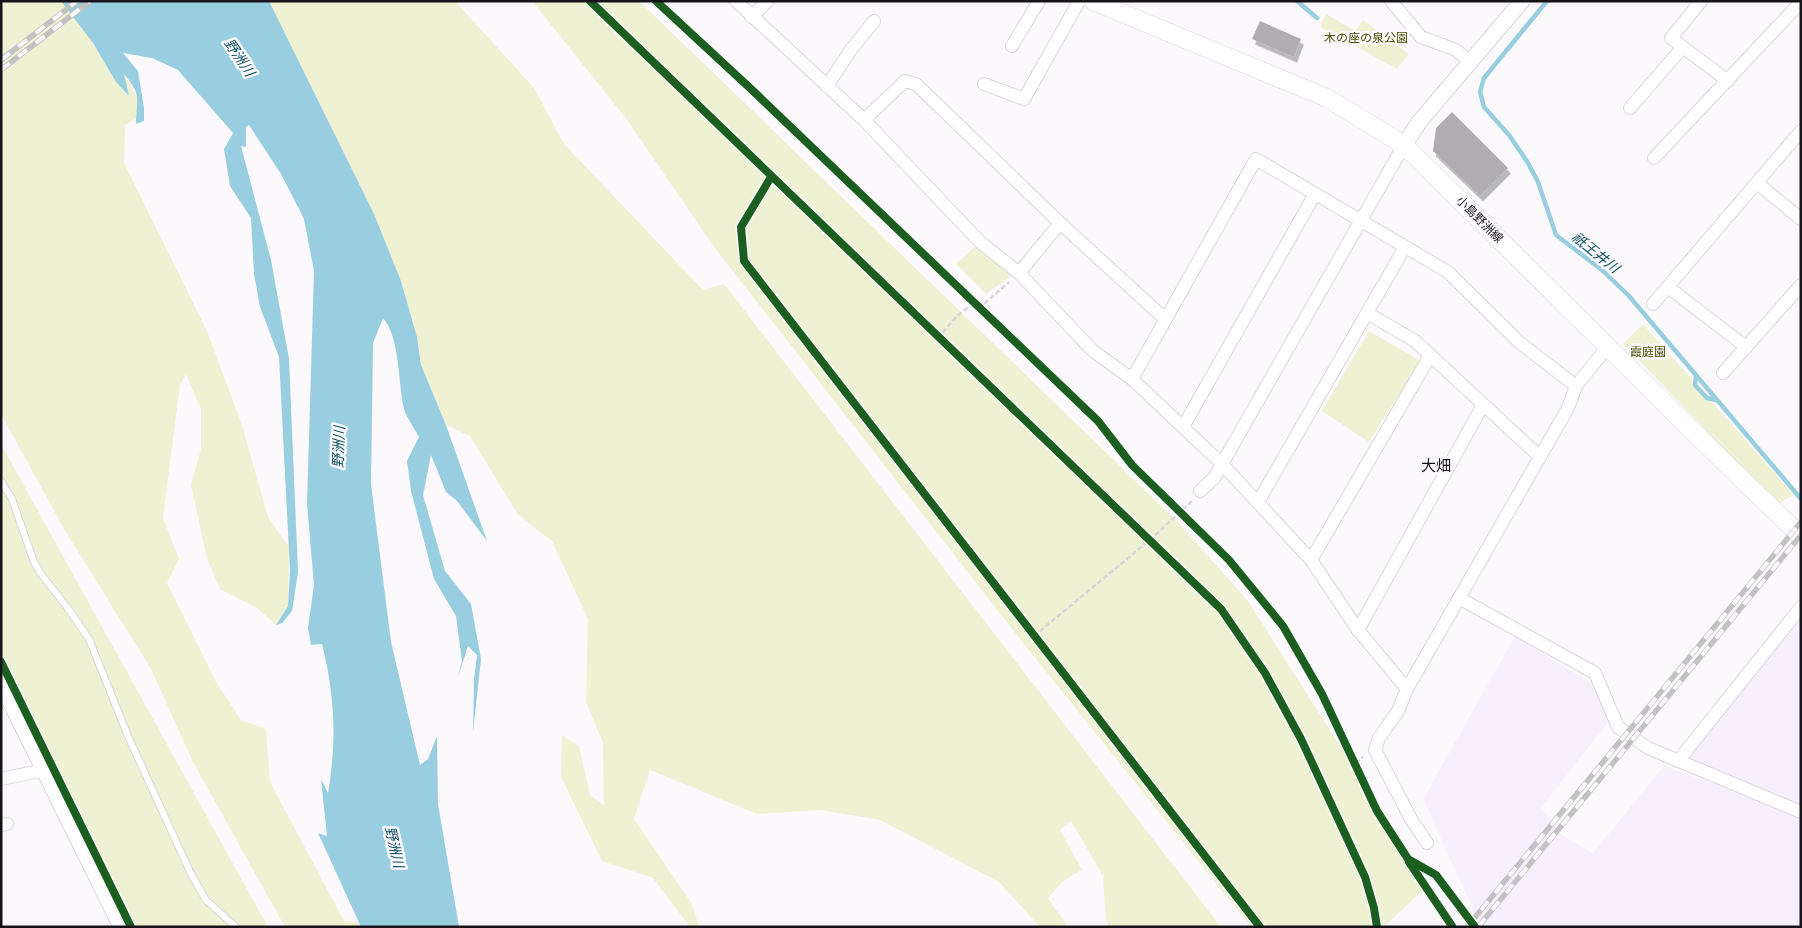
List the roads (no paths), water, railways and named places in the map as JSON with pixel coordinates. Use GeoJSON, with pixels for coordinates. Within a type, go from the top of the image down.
{"type":"FeatureCollection","features":[{"type":"Feature","properties":{"kind":"main road","name":"小島野洲線"},"geometry":{"type":"LineString","coordinates":[[1093,1],[1327,98],[1404,144],[1801,536]]}},
{"type":"Feature","properties":{"kind":"street"},"geometry":{"type":"LineString","coordinates":[[736,1],[751,17],[864,120],[980,242],[1019,273],[1093,350],[1132,379],[1222,464],[1311,560],[1358,630],[1407,689]]}},
{"type":"Feature","properties":{"kind":"street"},"geometry":{"type":"LineString","coordinates":[[751,17],[768,1]]}},
{"type":"Feature","properties":{"kind":"street"},"geometry":{"type":"LineString","coordinates":[[1012,46],[1039,1]]}},
{"type":"Feature","properties":{"kind":"street"},"geometry":{"type":"LineString","coordinates":[[984,84],[1024,99],[1079,1]]}},
{"type":"Feature","properties":{"kind":"street"},"geometry":{"type":"LineString","coordinates":[[1391,1],[1420,38],[1456,50],[1470,62]]}},
{"type":"Feature","properties":{"kind":"street"},"geometry":{"type":"LineString","coordinates":[[1196,496],[1214,478],[1404,144],[1420,121],[1522,1]]}},
{"type":"Feature","properties":{"kind":"street"},"geometry":{"type":"LineString","coordinates":[[1701,1],[1672,38],[1728,81]]}},
{"type":"Feature","properties":{"kind":"street"},"geometry":{"type":"LineString","coordinates":[[1654,158],[1801,2]]}},
{"type":"Feature","properties":{"kind":"street"},"geometry":{"type":"LineString","coordinates":[[827,86],[850,51],[874,22]]}},
{"type":"Feature","properties":{"kind":"street"},"geometry":{"type":"LineString","coordinates":[[1630,108],[1683,47]]}},
{"type":"Feature","properties":{"kind":"street"},"geometry":{"type":"LineString","coordinates":[[864,120],[905,81],[916,84],[1060,223],[1165,320]]}},
{"type":"Feature","properties":{"kind":"street"},"geometry":{"type":"LineString","coordinates":[[1653,304],[1801,131]]}},
{"type":"Feature","properties":{"kind":"street"},"geometry":{"type":"LineString","coordinates":[[1132,379],[1256,159],[1448,272],[1520,343],[1576,386]]}},
{"type":"Feature","properties":{"kind":"street"},"geometry":{"type":"LineString","coordinates":[[1757,184],[1801,219]]}},
{"type":"Feature","properties":{"kind":"street"},"geometry":{"type":"LineString","coordinates":[[1183,427],[1315,194]]}},
{"type":"Feature","properties":{"kind":"street"},"geometry":{"type":"LineString","coordinates":[[1019,273],[1060,223]]}},
{"type":"Feature","properties":{"kind":"street"},"geometry":{"type":"LineString","coordinates":[[1258,502],[1405,247]]}},
{"type":"Feature","properties":{"kind":"street"},"geometry":{"type":"LineString","coordinates":[[1723,374],[1801,285]]}},
{"type":"Feature","properties":{"kind":"street"},"geometry":{"type":"LineString","coordinates":[[1668,287],[1746,347]]}},
{"type":"Feature","properties":{"kind":"street"},"geometry":{"type":"LineString","coordinates":[[1367,313],[1415,342],[1540,457]]}},
{"type":"Feature","properties":{"kind":"street"},"geometry":{"type":"LineString","coordinates":[[1427,843],[1411,819],[1375,750],[1379,738],[1398,711],[1407,689],[1568,408],[1576,386],[1608,346]]}},
{"type":"Feature","properties":{"kind":"street"},"geometry":{"type":"LineString","coordinates":[[1311,560],[1430,356]]}},
{"type":"Feature","properties":{"kind":"street"},"geometry":{"type":"LineString","coordinates":[[1358,630],[1483,405]]}},
{"type":"Feature","properties":{"kind":"street"},"geometry":{"type":"LineString","coordinates":[[1459,598],[1595,673],[1618,727],[1648,748],[1801,812]]}},
{"type":"Feature","properties":{"kind":"street"},"geometry":{"type":"LineString","coordinates":[[1678,761],[1801,607]]}},
{"type":"Feature","properties":{"kind":"street"},"geometry":{"type":"LineString","coordinates":[[1,683],[121,927]]}},
{"type":"Feature","properties":{"kind":"street"},"geometry":{"type":"LineString","coordinates":[[1,780],[44,770]]}},
{"type":"Feature","properties":{"kind":"lane"},"geometry":{"type":"LineString","coordinates":[[1,482],[12,499],[34,562],[89,639],[128,736],[190,874],[206,900],[236,927]]}},
{"type":"Feature","properties":{"kind":"water","name":"野洲川"},"geometry":{"type":"Polygon","coordinates":[[[61,1],[269,1],[374,214],[401,281],[417,337],[421,365],[446,425],[487,541],[457,501],[446,492],[431,455],[423,495],[445,571],[471,604],[481,659],[473,732],[474,679],[477,655],[468,646],[458,677],[462,661],[456,616],[434,579],[411,491],[407,461],[419,437],[404,409],[396,348],[389,326],[383,318],[373,343],[371,484],[391,642],[420,765],[428,759],[437,736],[438,804],[459,927],[361,927],[318,833],[327,836],[321,779],[328,793],[333,755],[333,718],[330,682],[322,644],[311,645],[308,628],[314,585],[307,504],[314,271],[304,219],[281,174],[249,125],[246,127],[246,147],[241,146],[271,260],[289,359],[298,572],[292,611],[282,623],[276,625],[288,606],[290,571],[279,357],[260,307],[254,274],[251,218],[230,186],[224,149],[233,133],[178,70],[152,58],[123,53],[138,71],[144,108],[144,121],[136,124],[137,98],[130,81],[124,74],[129,96],[116,82],[93,43],[61,1]]]}},
{"type":"Feature","properties":{"kind":"waterway"},"geometry":{"type":"LineString","coordinates":[[1297,1],[1317,18]]}},
{"type":"Feature","properties":{"kind":"waterway","name":"祇王井川"},"geometry":{"type":"LineString","coordinates":[[1547,1],[1484,78],[1480,92],[1484,107],[1509,135],[1528,163],[1538,182],[1556,235],[1602,270],[1629,296],[1801,499]]}},
{"type":"Feature","properties":{"kind":"waterway"},"geometry":{"type":"LineString","coordinates":[[1696,376],[1695,385],[1707,398],[1716,400]]}},
{"type":"Feature","properties":{"kind":"railway"},"geometry":{"type":"LineString","coordinates":[[1,60],[77,1]]}},
{"type":"Feature","properties":{"kind":"railway"},"geometry":{"type":"LineString","coordinates":[[1,70],[90,1]]}},
{"type":"Feature","properties":{"kind":"railway"},"geometry":{"type":"LineString","coordinates":[[1467,927],[1801,522]]}},
{"type":"Feature","properties":{"kind":"railway"},"geometry":{"type":"LineString","coordinates":[[1478,927],[1801,535]]}},
{"type":"Feature","properties":{"kind":"district","name":"大畑"},"geometry":{"type":"Point","coordinates":[1436,465]}},
{"type":"Feature","properties":{"kind":"park label","name":"木の座の泉公園"},"geometry":{"type":"Point","coordinates":[1366,37]}},
{"type":"Feature","properties":{"kind":"park label","name":"霞庭園"},"geometry":{"type":"Point","coordinates":[1648,351]}}]}
